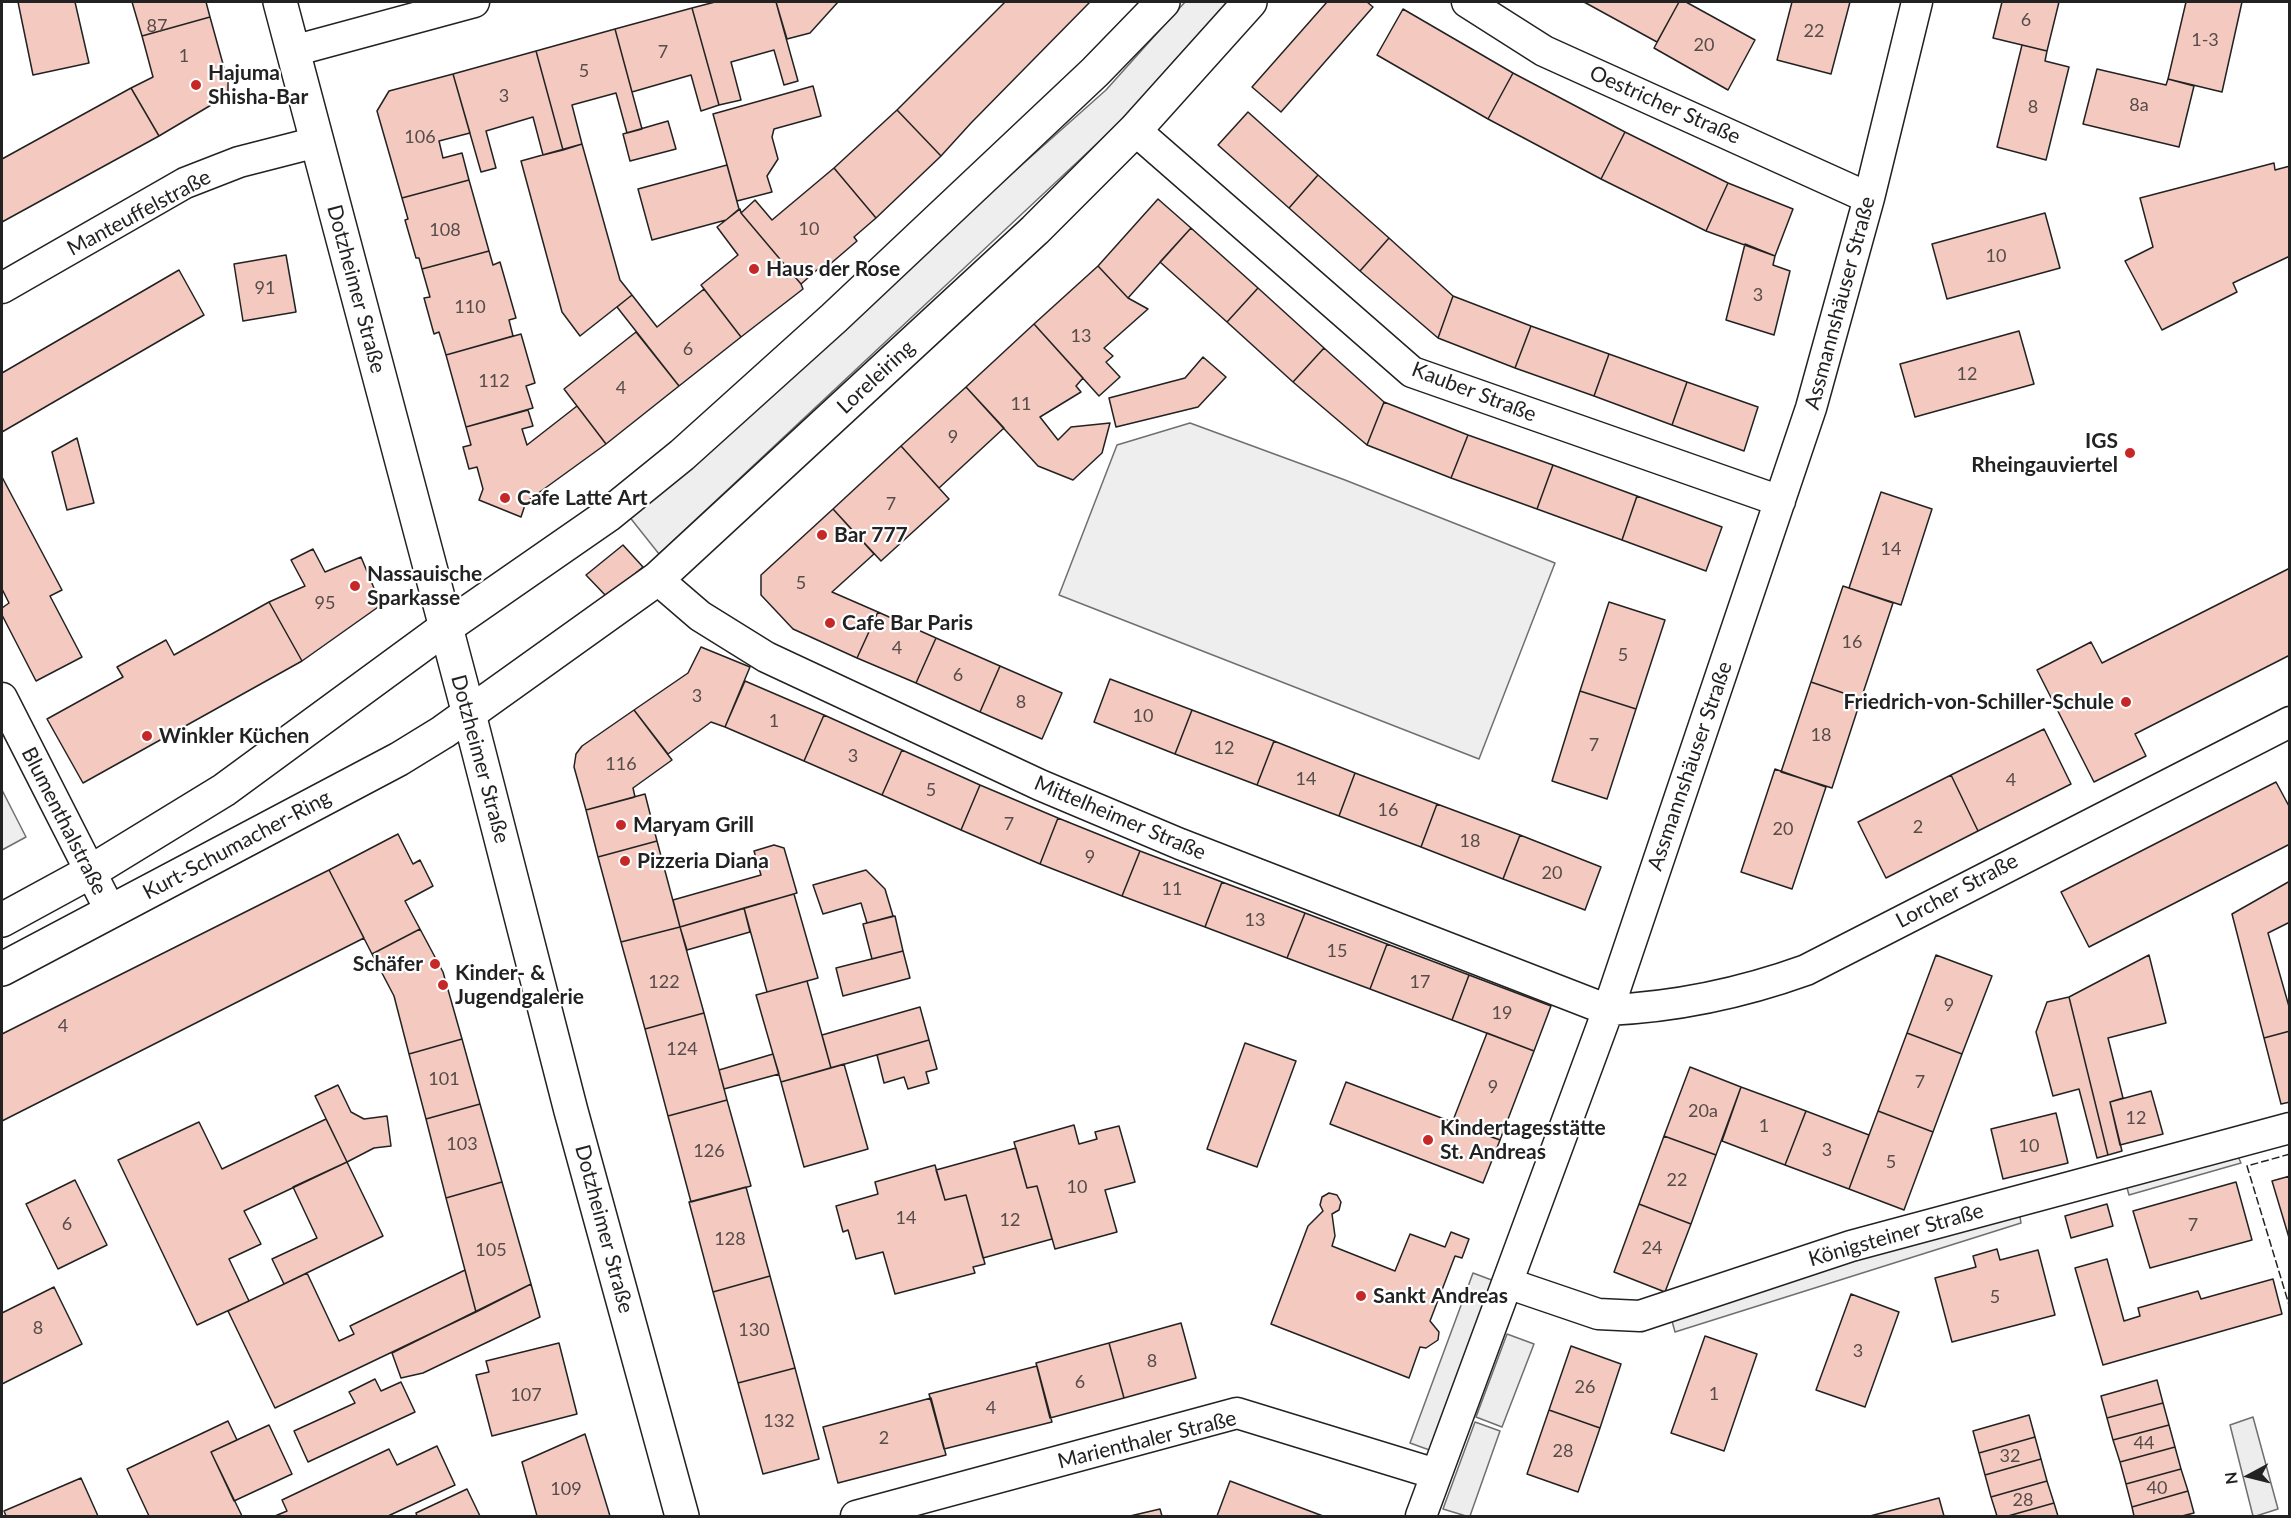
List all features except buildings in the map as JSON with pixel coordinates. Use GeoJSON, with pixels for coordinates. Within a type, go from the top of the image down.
{"type":"FeatureCollection","features":[{"type":"Feature","properties":{"kind":"main road","name":"Dotzheimer Straße"},"geometry":{"type":"LineString","coordinates":[[280,2],[469,714],[577,1133],[682,1516]]}},
{"type":"Feature","properties":{"kind":"main road"},"geometry":{"type":"LineString","coordinates":[[2,920],[90,872],[224,790],[445,628],[608,515],[682,455],[834,318],[1095,72],[1163,2]]}},
{"type":"Feature","properties":{"kind":"main road","name":"Loreleiring"},"geometry":{"type":"LineString","coordinates":[[469,714],[657,579],[1035,230],[1135,130],[1250,2]]}},
{"type":"Feature","properties":{"kind":"main road","name":"Kurt-Schumacher-Ring"},"geometry":{"type":"LineString","coordinates":[[2,969],[399,759],[469,714]]}},
{"type":"Feature","properties":{"kind":"street"},"geometry":{"type":"LineString","coordinates":[[293,51],[474,2]]}},
{"type":"Feature","properties":{"kind":"street","name":"Oestricher Straße"},"geometry":{"type":"LineString","coordinates":[[1467,2],[1544,51],[1869,198]]}},
{"type":"Feature","properties":{"kind":"street","name":"Assmannshäuser Straße"},"geometry":{"type":"LineString","coordinates":[[1420,1516],[1608,1010],[1811,408],[1869,198],[1917,2]]}},
{"type":"Feature","properties":{"kind":"street","name":"Kauber Straße"},"geometry":{"type":"LineString","coordinates":[[1135,130],[1412,372],[1780,501]]}},
{"type":"Feature","properties":{"kind":"street","name":"Manteuffelstraße"},"geometry":{"type":"LineString","coordinates":[[2,288],[185,183],[239,162],[317,142]]}},
{"type":"Feature","properties":{"kind":"street","name":"Mittelheimer Straße"},"geometry":{"type":"LineString","coordinates":[[657,579],[700,616],[766,657],[1040,786],[1180,844],[1608,1010]]}},
{"type":"Feature","properties":{"kind":"street","name":"Blumenthalstraße"},"geometry":{"type":"LineString","coordinates":[[2,698],[111,912]]}},
{"type":"Feature","properties":{"kind":"street","name":"Lorcher Straße"},"geometry":{"type":"LineString","coordinates":[[1608,1010],[1642,1009],[1724,995],[1806,970],[2289,722]]}},
{"type":"Feature","properties":{"kind":"street","name":"Königsteiner Straße"},"geometry":{"type":"LineString","coordinates":[[1507,1283],[1598,1314],[1640,1316],[1851,1246],[2289,1128]]}},
{"type":"Feature","properties":{"kind":"street","name":"Marienthaler Straße"},"geometry":{"type":"LineString","coordinates":[[856,1516],[1238,1413],[1436,1473]]}},
{"type":"Feature","properties":{"kind":"shaded area"},"geometry":{"type":"Polygon","coordinates":[[[1185,2],[1227,2],[1120,122],[659,554],[628,515],[1106,90],[1185,2]]]}},
{"type":"Feature","properties":{"kind":"shaded area"},"geometry":{"type":"Polygon","coordinates":[[[1190,423],[1345,480],[1555,563],[1479,759],[1059,595],[1117,445],[1190,423]]]}},
{"type":"Feature","properties":{"kind":"shaded area"},"geometry":{"type":"Polygon","coordinates":[[[2,790],[26,837],[2,850],[2,790]]]}},
{"type":"Feature","properties":{"kind":"shaded area"},"geometry":{"type":"Polygon","coordinates":[[[2235,1150],[2241,1163],[2129,1195],[2124,1177],[2235,1150]]]}},
{"type":"Feature","properties":{"kind":"shaded area"},"geometry":{"type":"Polygon","coordinates":[[[2018,1205],[2021,1223],[1675,1332],[1669,1310],[2018,1205]]]}},
{"type":"Feature","properties":{"kind":"shaded area"},"geometry":{"type":"Polygon","coordinates":[[[1473,1273],[1497,1282],[1435,1452],[1410,1443],[1473,1273]]]}},
{"type":"Feature","properties":{"kind":"shaded area"},"geometry":{"type":"Polygon","coordinates":[[[1507,1334],[1534,1344],[1502,1427],[1476,1417],[1507,1334]]]}},
{"type":"Feature","properties":{"kind":"shaded area"},"geometry":{"type":"Polygon","coordinates":[[[2253,1417],[2278,1509],[2256,1516],[2253,1516],[2230,1425],[2253,1417]]]}},
{"type":"Feature","properties":{"kind":"shaded area"},"geometry":{"type":"Polygon","coordinates":[[[1475,1422],[1500,1431],[1470,1516],[1466,1516],[1443,1509],[1475,1422]]]}},
{"type":"Feature","properties":{"kind":"fence"},"geometry":{"type":"LineString","coordinates":[[2290,1154],[2247,1166],[2290,1308]]}},
{"type":"Feature","properties":{"kind":"place","name":"Hajuma Shisha-Bar"},"geometry":{"type":"Point","coordinates":[196,85]}},
{"type":"Feature","properties":{"kind":"place","name":"Haus der Rose"},"geometry":{"type":"Point","coordinates":[754,269]}},
{"type":"Feature","properties":{"kind":"place","name":"IGS Rheingauviertel"},"geometry":{"type":"Point","coordinates":[2130,453]}},
{"type":"Feature","properties":{"kind":"place","name":"Cafe Latte Art"},"geometry":{"type":"Point","coordinates":[505,498]}},
{"type":"Feature","properties":{"kind":"place","name":"Bar 777"},"geometry":{"type":"Point","coordinates":[822,535]}},
{"type":"Feature","properties":{"kind":"place","name":"Nassauische Sparkasse"},"geometry":{"type":"Point","coordinates":[355,586]}},
{"type":"Feature","properties":{"kind":"place","name":"Cafe Bar Paris"},"geometry":{"type":"Point","coordinates":[830,623]}},
{"type":"Feature","properties":{"kind":"place","name":"Friedrich-von-Schiller-Schule"},"geometry":{"type":"Point","coordinates":[2126,702]}},
{"type":"Feature","properties":{"kind":"place","name":"Winkler Küchen"},"geometry":{"type":"Point","coordinates":[147,736]}},
{"type":"Feature","properties":{"kind":"place","name":"Maryam Grill"},"geometry":{"type":"Point","coordinates":[621,825]}},
{"type":"Feature","properties":{"kind":"place","name":"Pizzeria Diana"},"geometry":{"type":"Point","coordinates":[625,861]}},
{"type":"Feature","properties":{"kind":"place","name":"Schäfer"},"geometry":{"type":"Point","coordinates":[435,964]}},
{"type":"Feature","properties":{"kind":"place","name":"Kinder- & Jugendgalerie"},"geometry":{"type":"Point","coordinates":[443,985]}},
{"type":"Feature","properties":{"kind":"place","name":"Kindertagesstätte St. Andreas"},"geometry":{"type":"Point","coordinates":[1428,1140]}},
{"type":"Feature","properties":{"kind":"place","name":"Sankt Andreas"},"geometry":{"type":"Point","coordinates":[1361,1296]}}]}
